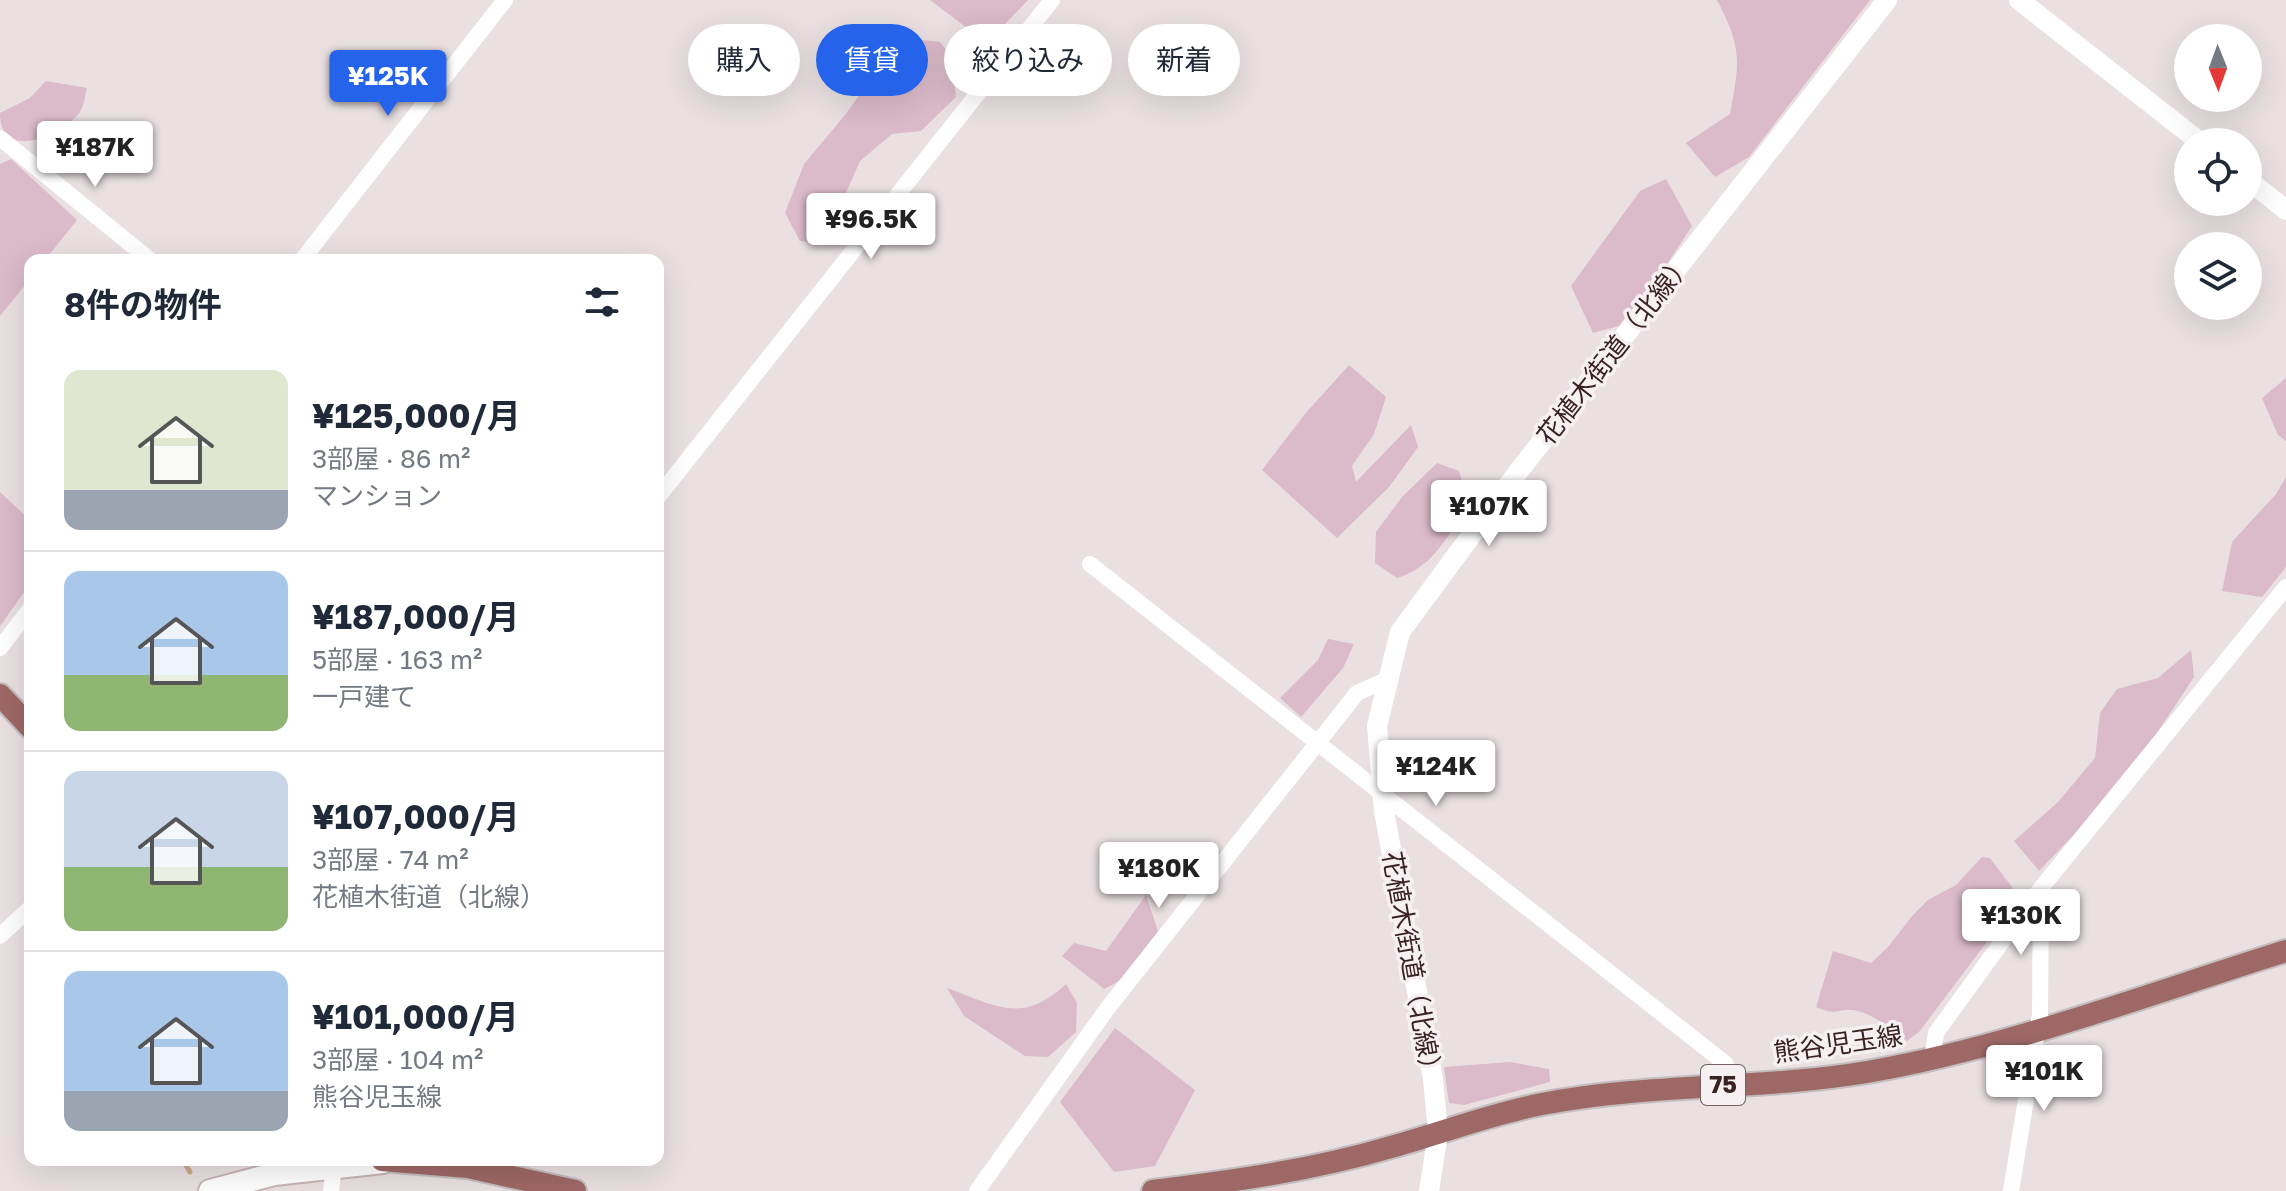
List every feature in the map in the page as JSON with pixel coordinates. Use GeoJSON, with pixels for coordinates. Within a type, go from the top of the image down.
{"type":"FeatureCollection","features":[{"type":"Feature","properties":{"kind":"main road"},"geometry":{"type":"LineString","coordinates":[[0,695],[24,721]]}},
{"type":"Feature","properties":{"kind":"main road","name":"熊谷児玉線"},"geometry":{"type":"LineString","coordinates":[[1153,1191],[1297,1171],[1506,1112],[1582,1097],[1862,1072],[1932,1058],[2286,951]]}},
{"type":"Feature","properties":{"kind":"main road"},"geometry":{"type":"LineString","coordinates":[[210,1191],[274,1174],[327,1166]]}},
{"type":"Feature","properties":{"kind":"main road"},"geometry":{"type":"LineString","coordinates":[[479,1166],[575,1191]]}},
{"type":"Feature","properties":{"kind":"street"},"geometry":{"type":"LineString","coordinates":[[307,254],[505,0]]}},
{"type":"Feature","properties":{"kind":"street"},"geometry":{"type":"LineString","coordinates":[[664,489],[1052,0]]}},
{"type":"Feature","properties":{"kind":"street","name":"花植木街道（北線）"},"geometry":{"type":"LineString","coordinates":[[1429,1191],[1438,1133],[1429,1047],[1383,792],[1377,726],[1400,632],[1518,472],[1887,0]]}},
{"type":"Feature","properties":{"kind":"street"},"geometry":{"type":"LineString","coordinates":[[2019,0],[2182,128]]}},
{"type":"Feature","properties":{"kind":"street"},"geometry":{"type":"LineString","coordinates":[[0,138],[143,254]]}},
{"type":"Feature","properties":{"kind":"street"},"geometry":{"type":"LineString","coordinates":[[2262,191],[2286,210]]}},
{"type":"Feature","properties":{"kind":"street"},"geometry":{"type":"LineString","coordinates":[[1090,564],[1726,1064],[1730,1084]]}},
{"type":"Feature","properties":{"kind":"street"},"geometry":{"type":"LineString","coordinates":[[1932,1058],[1936,1033],[2041,888],[2286,587]]}},
{"type":"Feature","properties":{"kind":"street"},"geometry":{"type":"LineString","coordinates":[[0,648],[24,617]]}},
{"type":"Feature","properties":{"kind":"street"},"geometry":{"type":"LineString","coordinates":[[977,1191],[1107,1009],[1357,693],[1386,680]]}},
{"type":"Feature","properties":{"kind":"street"},"geometry":{"type":"LineString","coordinates":[[2011,1191],[2039,1028],[2041,888]]}},
{"type":"Feature","properties":{"kind":"street"},"geometry":{"type":"LineString","coordinates":[[0,936],[24,914]]}},
{"type":"Feature","properties":{"kind":"street"},"geometry":{"type":"LineString","coordinates":[[331,1191],[334,1166]]}},
{"type":"Feature","properties":{"kind":"shaded area"},"geometry":{"type":"Polygon","coordinates":[[[930,0],[1028,0],[1005,24],[962,24],[930,0]]]}},
{"type":"Feature","properties":{"kind":"shaded area"},"geometry":{"type":"Polygon","coordinates":[[[1717,0],[1870,0],[1749,157],[1715,177],[1686,143],[1730,114],[1737,55],[1731,31],[1717,0]]]}},
{"type":"Feature","properties":{"kind":"shaded area"},"geometry":{"type":"Polygon","coordinates":[[[928,41],[940,42],[944,47],[944,96],[956,97],[921,131],[892,134],[860,161],[824,243],[800,241],[785,213],[804,164],[859,96],[928,96],[928,41]]]}},
{"type":"Feature","properties":{"kind":"shaded area"},"geometry":{"type":"Polygon","coordinates":[[[46,81],[87,88],[80,112],[46,136],[20,141],[10,137],[3,128],[0,113],[30,98],[46,81]]]}},
{"type":"Feature","properties":{"kind":"shaded area"},"geometry":{"type":"Polygon","coordinates":[[[11,159],[77,220],[50,254],[24,254],[24,286],[0,316],[0,164],[11,159]]]}},
{"type":"Feature","properties":{"kind":"shaded area"},"geometry":{"type":"Polygon","coordinates":[[[1666,179],[1692,226],[1662,272],[1619,326],[1593,333],[1571,286],[1640,191],[1666,179]]]}},
{"type":"Feature","properties":{"kind":"shaded area"},"geometry":{"type":"Polygon","coordinates":[[[1349,365],[1386,397],[1374,434],[1352,466],[1356,482],[1411,425],[1418,447],[1389,487],[1337,538],[1262,470],[1305,414],[1349,365]]]}},
{"type":"Feature","properties":{"kind":"shaded area"},"geometry":{"type":"Polygon","coordinates":[[[2286,378],[2286,441],[2278,435],[2262,398],[2286,378]]]}},
{"type":"Feature","properties":{"kind":"shaded area"},"geometry":{"type":"Polygon","coordinates":[[[1437,463],[1459,471],[1468,500],[1448,536],[1431,557],[1410,573],[1397,578],[1375,563],[1376,532],[1402,497],[1437,463]]]}},
{"type":"Feature","properties":{"kind":"shaded area"},"geometry":{"type":"Polygon","coordinates":[[[2286,477],[2286,567],[2262,597],[2222,591],[2232,542],[2276,494],[2286,477]]]}},
{"type":"Feature","properties":{"kind":"shaded area"},"geometry":{"type":"Polygon","coordinates":[[[0,492],[24,514],[24,592],[0,626],[0,492]]]}},
{"type":"Feature","properties":{"kind":"shaded area"},"geometry":{"type":"Polygon","coordinates":[[[1328,639],[1354,644],[1343,668],[1301,717],[1280,698],[1318,660],[1328,639]]]}},
{"type":"Feature","properties":{"kind":"shaded area"},"geometry":{"type":"Polygon","coordinates":[[[2191,650],[2194,677],[2149,745],[2101,806],[2039,871],[2014,841],[2058,802],[2095,758],[2100,713],[2117,689],[2158,678],[2191,650]]]}},
{"type":"Feature","properties":{"kind":"shaded area"},"geometry":{"type":"Polygon","coordinates":[[[1982,857],[1990,858],[2012,887],[2002,922],[1919,1032],[1907,1041],[1859,1011],[1836,1012],[1816,1007],[1833,951],[1871,963],[1928,900],[1956,885],[1982,857]]]}},
{"type":"Feature","properties":{"kind":"shaded area"},"geometry":{"type":"Polygon","coordinates":[[[1146,895],[1158,931],[1143,958],[1122,978],[1104,989],[1062,956],[1074,943],[1106,951],[1146,895]]]}},
{"type":"Feature","properties":{"kind":"shaded area"},"geometry":{"type":"Polygon","coordinates":[[[1066,984],[1077,1003],[1076,1032],[1048,1057],[1025,1056],[964,1016],[947,988],[995,1005],[1022,1008],[1050,997],[1066,984]]]}},
{"type":"Feature","properties":{"kind":"shaded area"},"geometry":{"type":"Polygon","coordinates":[[[1115,1028],[1195,1090],[1155,1166],[1114,1172],[1060,1102],[1115,1028]]]}},
{"type":"Feature","properties":{"kind":"shaded area"},"geometry":{"type":"Polygon","coordinates":[[[1510,1062],[1549,1069],[1550,1082],[1464,1105],[1449,1103],[1444,1067],[1510,1062]]]}},
{"type":"Feature","properties":{"kind":"waterway"},"geometry":{"type":"LineString","coordinates":[[186,1166],[190,1172]]}}]}
